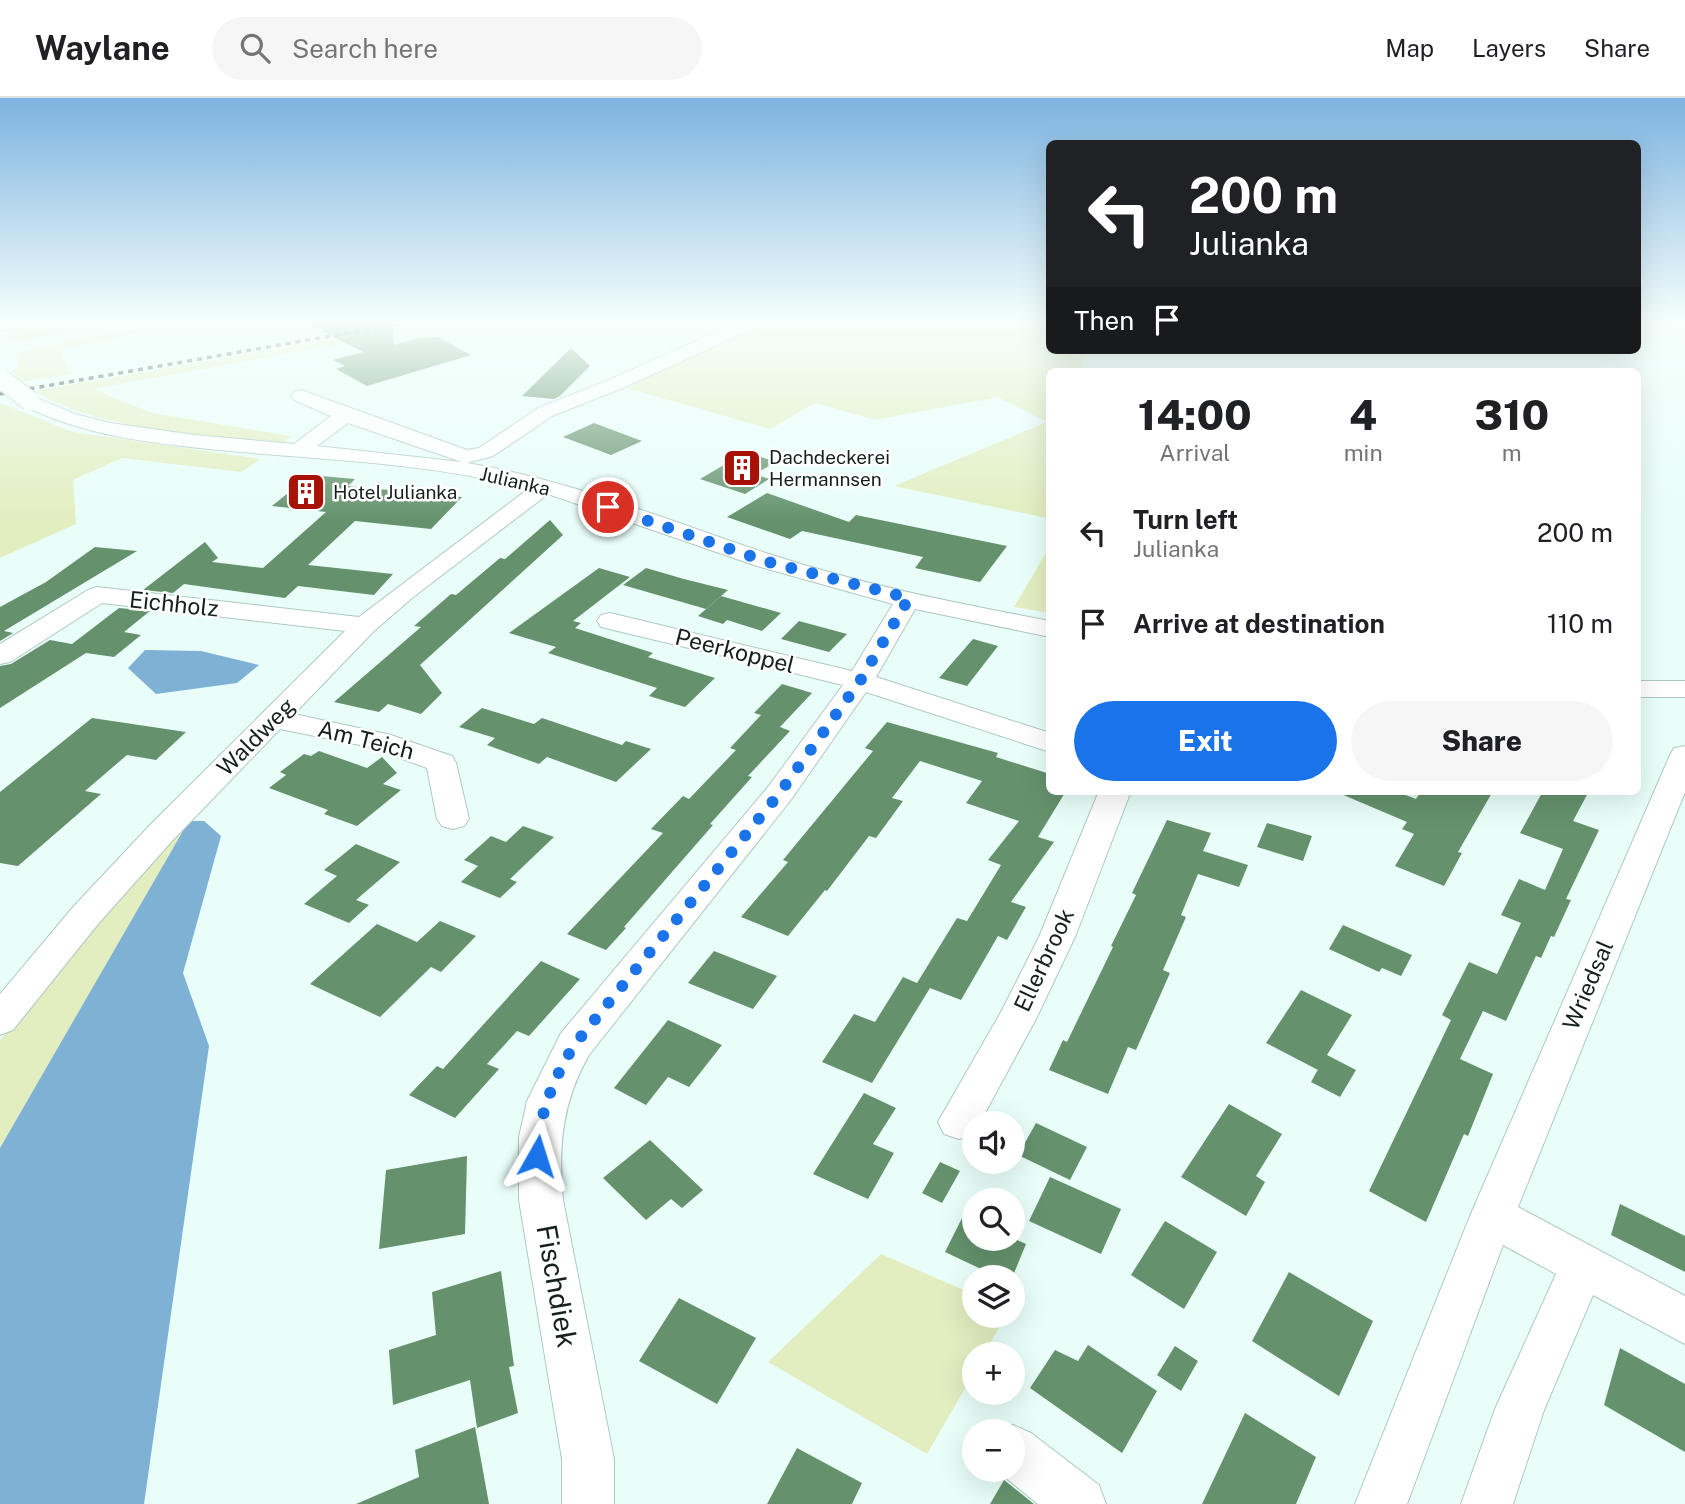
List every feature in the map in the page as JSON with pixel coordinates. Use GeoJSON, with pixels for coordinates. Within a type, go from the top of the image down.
{"type":"FeatureCollection","features":[{"type":"Feature","properties":{"kind":"street","name":"Julianka"},"geometry":{"type":"LineString","coordinates":[[14,389],[30,401],[74,419],[123,431],[459,469],[544,487],[768,562],[909,598],[1046,628]]}},
{"type":"Feature","properties":{"kind":"street","name":"Julianka"},"geometry":{"type":"LineString","coordinates":[[301,396],[345,415],[466,457],[475,457],[545,412],[604,389]]}},
{"type":"Feature","properties":{"kind":"street"},"geometry":{"type":"LineString","coordinates":[[297,452],[345,415]]}},
{"type":"Feature","properties":{"kind":"street","name":"Waldweg"},"geometry":{"type":"LineString","coordinates":[[0,1020],[86,915],[161,833],[365,625],[403,593],[544,487]]}},
{"type":"Feature","properties":{"kind":"street","name":"Eichholz"},"geometry":{"type":"LineString","coordinates":[[0,656],[97,595],[365,625]]}},
{"type":"Feature","properties":{"kind":"street","name":"Fischdiek"},"geometry":{"type":"LineString","coordinates":[[588,1504],[588,1459],[541,1200],[538,1130],[547,1099],[554,1080],[575,1044],[737,848],[860,681],[909,598]]}},
{"type":"Feature","properties":{"kind":"street","name":"Peerkoppel"},"geometry":{"type":"LineString","coordinates":[[610,621],[860,681]]}},
{"type":"Feature","properties":{"kind":"street"},"geometry":{"type":"LineString","coordinates":[[860,681],[1046,742]]}},
{"type":"Feature","properties":{"kind":"street"},"geometry":{"type":"LineString","coordinates":[[1641,689],[1685,689]]}},
{"type":"Feature","properties":{"kind":"street","name":"Am Teich"},"geometry":{"type":"LineString","coordinates":[[275,719],[364,736],[415,750],[441,763],[453,819]]}},
{"type":"Feature","properties":{"kind":"street","name":"Wriedsal"},"geometry":{"type":"LineString","coordinates":[[1381,1504],[1492,1216],[1685,755]]}},
{"type":"Feature","properties":{"kind":"street","name":"Ellerbrook"},"geometry":{"type":"LineString","coordinates":[[959,1122],[1017,1019],[1057,937],[1113,795]]}},
{"type":"Feature","properties":{"kind":"street"},"geometry":{"type":"LineString","coordinates":[[1492,1216],[1685,1321]]}},
{"type":"Feature","properties":{"kind":"street"},"geometry":{"type":"LineString","coordinates":[[1487,1504],[1520,1409],[1582,1267]]}},
{"type":"Feature","properties":{"kind":"street"},"geometry":{"type":"LineString","coordinates":[[1025,1460],[1080,1504]]}},
{"type":"Feature","properties":{"kind":"green space"},"geometry":{"type":"Polygon","coordinates":[[[93,389],[152,413],[291,436],[281,444],[154,429],[92,415],[62,405],[34,391],[95,389],[93,389]]]}},
{"type":"Feature","properties":{"kind":"green space"},"geometry":{"type":"Polygon","coordinates":[[[629,389],[1046,389],[1046,421],[998,397],[875,420],[815,403],[770,429],[629,389]]]}},
{"type":"Feature","properties":{"kind":"green space"},"geometry":{"type":"Polygon","coordinates":[[[0,403],[73,432],[261,459],[241,472],[122,458],[73,480],[76,524],[0,558],[0,403]]]}},
{"type":"Feature","properties":{"kind":"green space"},"geometry":{"type":"Polygon","coordinates":[[[1046,422],[1046,518],[894,486],[1046,422]]]}},
{"type":"Feature","properties":{"kind":"green space"},"geometry":{"type":"Polygon","coordinates":[[[1046,553],[1046,612],[1014,607],[1046,553]]]}},
{"type":"Feature","properties":{"kind":"green space"},"geometry":{"type":"Polygon","coordinates":[[[180,829],[184,831],[0,1148],[0,1040],[180,829]]]}},
{"type":"Feature","properties":{"kind":"green space"},"geometry":{"type":"Polygon","coordinates":[[[881,1254],[962,1289],[962,1328],[999,1328],[991,1342],[962,1342],[962,1393],[927,1454],[768,1362],[881,1254]]]}},
{"type":"Feature","properties":{"kind":"water"},"geometry":{"type":"Polygon","coordinates":[[[145,650],[201,651],[259,665],[237,683],[156,694],[128,668],[145,650]]]}},
{"type":"Feature","properties":{"kind":"water"},"geometry":{"type":"Polygon","coordinates":[[[189,821],[204,821],[221,836],[183,973],[209,1046],[144,1504],[0,1504],[0,1148],[183,831],[180,829],[189,821]]]}},
{"type":"Feature","properties":{"kind":"building"},"geometry":{"type":"Polygon","coordinates":[[[530,389],[567,389],[554,399],[522,396],[530,389]]]}},
{"type":"Feature","properties":{"kind":"building"},"geometry":{"type":"Polygon","coordinates":[[[594,423],[642,441],[611,455],[563,437],[594,423]]]}},
{"type":"Feature","properties":{"kind":"building","name":"Dachdeckerei Hermannsen"},"geometry":{"type":"Polygon","coordinates":[[[746,452],[776,462],[755,474],[769,479],[745,494],[700,479],[746,452]]]}},
{"type":"Feature","properties":{"kind":"building"},"geometry":{"type":"Polygon","coordinates":[[[310,475],[355,479],[348,486],[462,497],[431,529],[355,521],[308,565],[393,574],[374,595],[298,586],[285,598],[184,584],[173,593],[143,590],[205,542],[218,558],[212,562],[263,568],[326,512],[272,506],[310,475]]]}},
{"type":"Feature","properties":{"kind":"building"},"geometry":{"type":"Polygon","coordinates":[[[767,493],[849,522],[856,515],[1007,546],[980,582],[915,568],[923,557],[802,531],[790,539],[727,517],[767,493]]]}},
{"type":"Feature","properties":{"kind":"building"},"geometry":{"type":"Polygon","coordinates":[[[550,520],[563,535],[420,665],[442,693],[421,714],[388,704],[379,712],[334,702],[421,627],[414,626],[451,594],[456,595],[500,558],[505,559],[550,520]]]}},
{"type":"Feature","properties":{"kind":"building"},"geometry":{"type":"Polygon","coordinates":[[[95,547],[137,551],[4,631],[13,633],[0,641],[0,607],[46,582],[95,547]]]}},
{"type":"Feature","properties":{"kind":"building"},"geometry":{"type":"Polygon","coordinates":[[[599,568],[630,577],[573,621],[581,623],[575,628],[653,653],[648,657],[715,678],[685,707],[649,696],[657,688],[548,653],[556,647],[509,633],[599,568]]]}},
{"type":"Feature","properties":{"kind":"building"},"geometry":{"type":"Polygon","coordinates":[[[646,568],[728,590],[706,609],[623,585],[646,568]]]}},
{"type":"Feature","properties":{"kind":"building"},"geometry":{"type":"Polygon","coordinates":[[[721,596],[781,613],[762,631],[727,620],[723,624],[698,616],[721,596]]]}},
{"type":"Feature","properties":{"kind":"building"},"geometry":{"type":"Polygon","coordinates":[[[119,608],[150,611],[124,632],[141,635],[114,657],[86,653],[0,708],[0,666],[11,664],[50,640],[72,644],[119,608]]]}},
{"type":"Feature","properties":{"kind":"building"},"geometry":{"type":"Polygon","coordinates":[[[799,621],[847,634],[829,652],[781,639],[799,621]]]}},
{"type":"Feature","properties":{"kind":"building"},"geometry":{"type":"Polygon","coordinates":[[[973,639],[998,646],[967,686],[939,678],[973,639]]]}},
{"type":"Feature","properties":{"kind":"building"},"geometry":{"type":"Polygon","coordinates":[[[782,684],[812,693],[780,727],[790,731],[748,776],[752,777],[624,927],[626,928],[606,950],[567,934],[663,833],[651,829],[683,796],[689,799],[736,750],[730,748],[761,715],[754,713],[782,684]]]}},
{"type":"Feature","properties":{"kind":"building"},"geometry":{"type":"Polygon","coordinates":[[[482,708],[534,724],[542,718],[622,745],[626,741],[651,749],[616,782],[547,757],[539,764],[487,745],[495,738],[459,727],[482,708]]]}},
{"type":"Feature","properties":{"kind":"building"},"geometry":{"type":"Polygon","coordinates":[[[92,718],[186,732],[156,760],[127,755],[85,791],[101,794],[18,866],[0,863],[0,792],[92,718]]]}},
{"type":"Feature","properties":{"kind":"building"},"geometry":{"type":"Polygon","coordinates":[[[887,722],[998,753],[996,757],[1046,773],[1046,795],[1064,795],[1038,837],[1054,842],[1011,902],[1026,907],[1007,940],[998,936],[961,1000],[930,988],[872,1083],[822,1062],[854,1014],[875,1022],[903,977],[917,983],[957,918],[967,921],[1001,865],[988,860],[1019,821],[966,803],[982,781],[920,761],[892,798],[903,801],[876,838],[869,836],[788,936],[741,917],[788,862],[783,860],[873,751],[865,748],[887,722]]]}},
{"type":"Feature","properties":{"kind":"building"},"geometry":{"type":"Polygon","coordinates":[[[319,751],[367,768],[382,757],[397,773],[383,784],[401,790],[357,826],[324,814],[328,810],[269,788],[286,775],[280,772],[304,754],[311,756],[319,751]]]}},
{"type":"Feature","properties":{"kind":"building"},"geometry":{"type":"Polygon","coordinates":[[[1343,795],[1406,795],[1416,799],[1418,795],[1491,795],[1458,852],[1462,853],[1444,886],[1395,866],[1414,834],[1402,829],[1407,822],[1343,795]]]}},
{"type":"Feature","properties":{"kind":"building"},"geometry":{"type":"Polygon","coordinates":[[[1541,795],[1587,795],[1573,821],[1599,830],[1566,899],[1571,900],[1554,937],[1551,936],[1541,958],[1536,956],[1506,1021],[1483,1011],[1460,1059],[1493,1074],[1468,1136],[1464,1134],[1426,1222],[1369,1191],[1451,1020],[1442,1015],[1469,962],[1497,974],[1521,923],[1501,915],[1519,879],[1545,890],[1563,849],[1520,833],[1541,795]]]}},
{"type":"Feature","properties":{"kind":"building"},"geometry":{"type":"Polygon","coordinates":[[[1167,820],[1211,833],[1203,851],[1248,865],[1239,887],[1198,874],[1181,915],[1186,917],[1163,970],[1170,973],[1136,1050],[1128,1047],[1108,1094],[1049,1070],[1063,1040],[1067,1042],[1113,947],[1111,946],[1136,895],[1132,893],[1167,820]]]}},
{"type":"Feature","properties":{"kind":"building"},"geometry":{"type":"Polygon","coordinates":[[[1267,823],[1312,836],[1303,861],[1257,847],[1267,823]]]}},
{"type":"Feature","properties":{"kind":"building"},"geometry":{"type":"Polygon","coordinates":[[[523,826],[554,837],[510,879],[517,882],[500,898],[461,882],[478,866],[464,860],[491,836],[506,842],[523,826]]]}},
{"type":"Feature","properties":{"kind":"building"},"geometry":{"type":"Polygon","coordinates":[[[356,844],[400,862],[356,900],[369,905],[349,923],[304,904],[337,876],[324,870],[356,844]]]}},
{"type":"Feature","properties":{"kind":"building"},"geometry":{"type":"Polygon","coordinates":[[[440,921],[476,936],[441,972],[431,967],[380,1017],[310,984],[377,924],[417,942],[440,921]]]}},
{"type":"Feature","properties":{"kind":"building"},"geometry":{"type":"Polygon","coordinates":[[[1343,925],[1412,955],[1401,976],[1382,968],[1379,972],[1329,949],[1343,925]]]}},
{"type":"Feature","properties":{"kind":"building"},"geometry":{"type":"Polygon","coordinates":[[[714,951],[777,976],[753,1009],[688,983],[714,951]]]}},
{"type":"Feature","properties":{"kind":"building"},"geometry":{"type":"Polygon","coordinates":[[[541,961],[580,979],[529,1036],[517,1031],[487,1064],[499,1069],[455,1118],[409,1095],[437,1066],[443,1069],[541,961]]]}},
{"type":"Feature","properties":{"kind":"building"},"geometry":{"type":"Polygon","coordinates":[[[1301,990],[1352,1015],[1327,1055],[1356,1070],[1340,1097],[1311,1082],[1318,1070],[1266,1043],[1301,990]]]}},
{"type":"Feature","properties":{"kind":"building"},"geometry":{"type":"Polygon","coordinates":[[[668,1020],[722,1045],[689,1087],[668,1077],[646,1105],[614,1088],[668,1020]]]}},
{"type":"Feature","properties":{"kind":"building"},"geometry":{"type":"Polygon","coordinates":[[[864,1093],[896,1108],[873,1144],[894,1153],[868,1199],[813,1174],[864,1093]]]}},
{"type":"Feature","properties":{"kind":"building"},"geometry":{"type":"Polygon","coordinates":[[[1229,1104],[1282,1134],[1256,1176],[1265,1182],[1246,1216],[1181,1177],[1229,1104]]]}},
{"type":"Feature","properties":{"kind":"building"},"geometry":{"type":"Polygon","coordinates":[[[1036,1123],[1087,1147],[1070,1180],[1025,1158],[1025,1143],[1036,1123]]]}},
{"type":"Feature","properties":{"kind":"building"},"geometry":{"type":"Polygon","coordinates":[[[650,1140],[703,1190],[682,1208],[671,1199],[646,1220],[603,1178],[650,1140]]]}},
{"type":"Feature","properties":{"kind":"building"},"geometry":{"type":"Polygon","coordinates":[[[467,1156],[465,1234],[379,1249],[386,1170],[467,1156]]]}},
{"type":"Feature","properties":{"kind":"building"},"geometry":{"type":"Polygon","coordinates":[[[940,1162],[960,1171],[942,1203],[922,1193],[940,1162]]]}},
{"type":"Feature","properties":{"kind":"building"},"geometry":{"type":"Polygon","coordinates":[[[1050,1177],[1121,1209],[1101,1254],[1029,1221],[1050,1177]]]}},
{"type":"Feature","properties":{"kind":"building"},"geometry":{"type":"Polygon","coordinates":[[[1620,1204],[1685,1236],[1685,1272],[1611,1235],[1620,1204]]]}},
{"type":"Feature","properties":{"kind":"building"},"geometry":{"type":"Polygon","coordinates":[[[962,1218],[962,1251],[1023,1251],[1017,1265],[972,1265],[945,1252],[962,1218]]]}},
{"type":"Feature","properties":{"kind":"building"},"geometry":{"type":"Polygon","coordinates":[[[1165,1221],[1217,1252],[1184,1309],[1131,1275],[1165,1221]]]}},
{"type":"Feature","properties":{"kind":"building"},"geometry":{"type":"Polygon","coordinates":[[[501,1271],[514,1366],[509,1367],[518,1413],[477,1428],[470,1380],[393,1405],[389,1350],[436,1335],[432,1292],[501,1271]]]}},
{"type":"Feature","properties":{"kind":"building"},"geometry":{"type":"Polygon","coordinates":[[[1289,1272],[1373,1321],[1339,1396],[1252,1341],[1289,1272]]]}},
{"type":"Feature","properties":{"kind":"building"},"geometry":{"type":"Polygon","coordinates":[[[679,1298],[756,1338],[717,1404],[639,1361],[679,1298]]]}},
{"type":"Feature","properties":{"kind":"building"},"geometry":{"type":"Polygon","coordinates":[[[1088,1345],[1157,1391],[1122,1453],[1030,1388],[1055,1350],[1078,1361],[1088,1345]]]}},
{"type":"Feature","properties":{"kind":"building"},"geometry":{"type":"Polygon","coordinates":[[[1175,1346],[1198,1361],[1181,1391],[1157,1375],[1175,1346]]]}},
{"type":"Feature","properties":{"kind":"building"},"geometry":{"type":"Polygon","coordinates":[[[1620,1348],[1685,1384],[1685,1452],[1604,1405],[1620,1348]]]}},
{"type":"Feature","properties":{"kind":"building"},"geometry":{"type":"Polygon","coordinates":[[[1245,1413],[1316,1457],[1296,1504],[1202,1504],[1245,1413]]]}},
{"type":"Feature","properties":{"kind":"building"},"geometry":{"type":"Polygon","coordinates":[[[475,1427],[489,1504],[356,1504],[419,1477],[415,1450],[475,1427]]]}},
{"type":"Feature","properties":{"kind":"building"},"geometry":{"type":"Polygon","coordinates":[[[797,1448],[862,1483],[852,1504],[767,1504],[797,1448]]]}},
{"type":"Feature","properties":{"kind":"building"},"geometry":{"type":"Polygon","coordinates":[[[1003,1482],[1006,1482],[1034,1504],[990,1504],[1003,1482]]]}},
{"type":"Feature","properties":{"kind":"railway"},"geometry":{"type":"LineString","coordinates":[[0,394],[31,389]]}},
{"type":"Feature","properties":{"kind":"place","name":"Dachdeckerei Hermannsen"},"geometry":{"type":"Point","coordinates":[742,468]}},
{"type":"Feature","properties":{"kind":"place","name":"Hotel Julianka"},"geometry":{"type":"Point","coordinates":[306,492]}},
{"type":"Feature","properties":{"kind":"route"},"geometry":{"type":"LineString","coordinates":[[537,1156],[538,1130],[547,1099],[554,1080],[575,1044],[779,794],[860,681],[909,598],[768,562],[608,507]]}}]}
